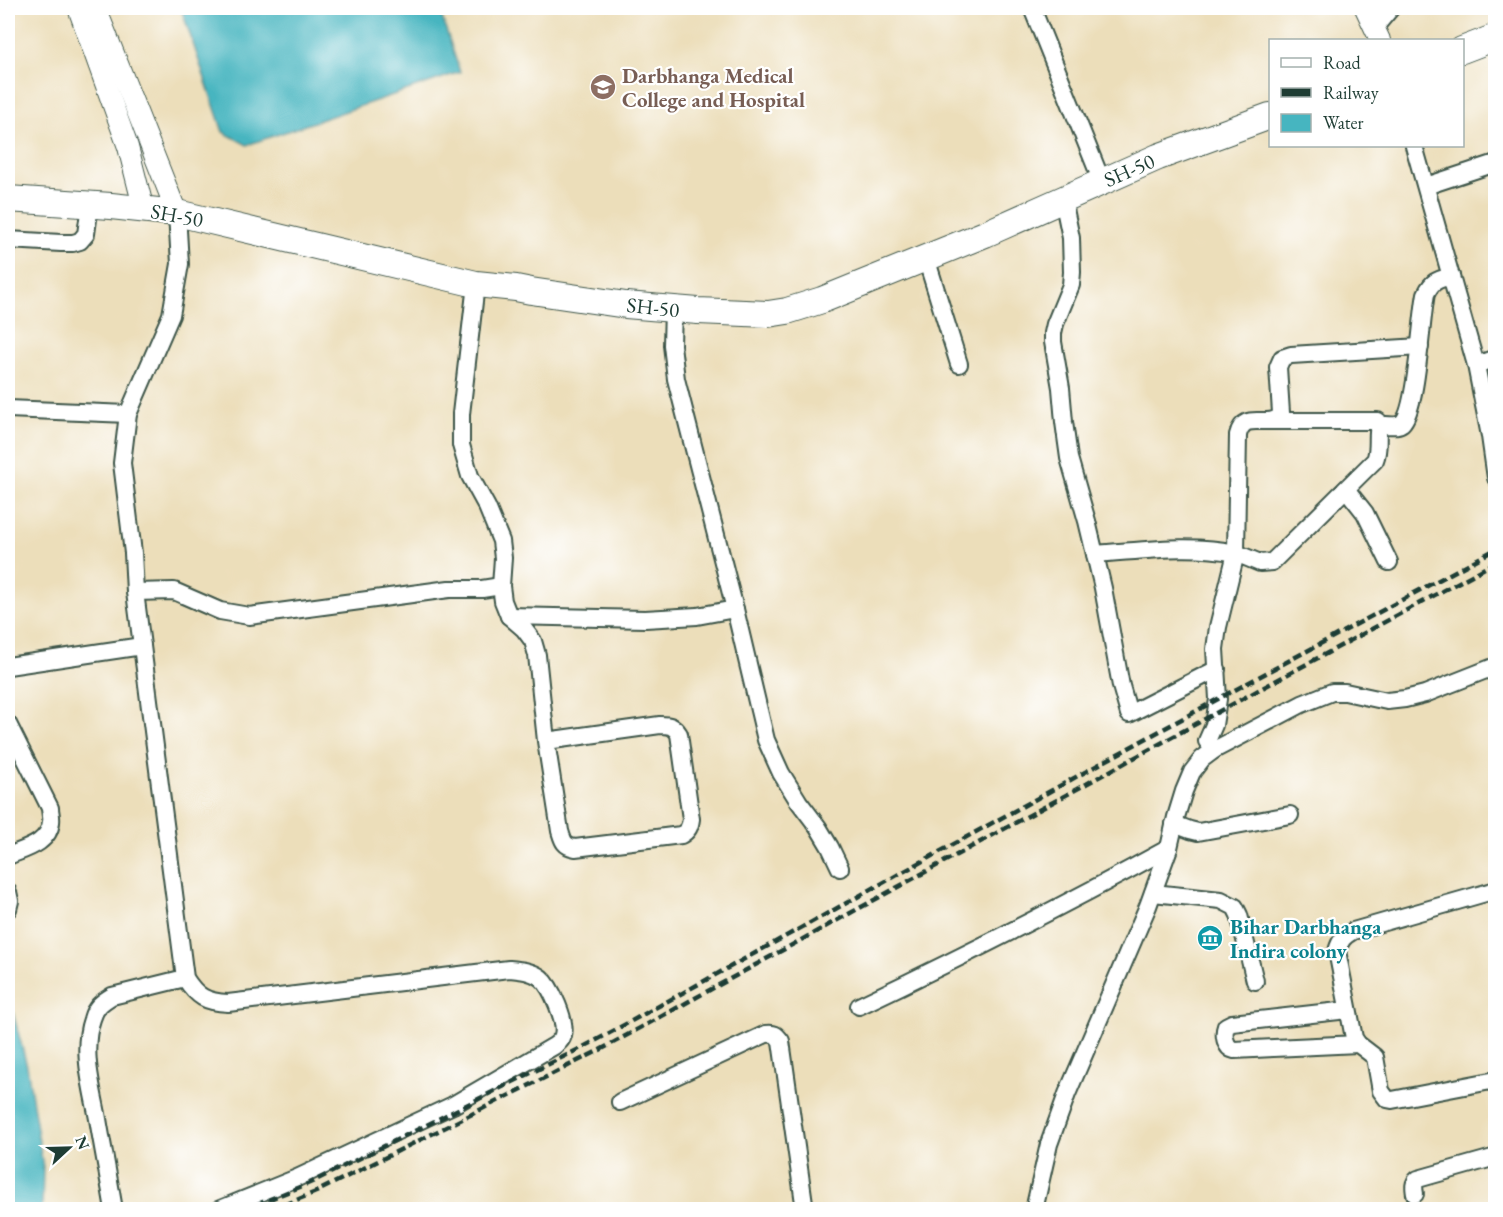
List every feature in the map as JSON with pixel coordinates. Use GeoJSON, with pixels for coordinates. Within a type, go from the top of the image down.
{"type":"FeatureCollection","features":[{"type":"Feature","properties":{"kind":"main road"},"geometry":{"type":"LineString","coordinates":[[1464,49],[1496,37]]}},
{"type":"Feature","properties":{"kind":"main road","name":"SH-50"},"geometry":{"type":"LineString","coordinates":[[8,199],[177,213],[476,284],[673,309],[768,314],[787,311],[822,300],[927,258],[1158,157],[1269,116]]}},
{"type":"Feature","properties":{"kind":"street"},"geometry":{"type":"LineString","coordinates":[[78,8],[128,147],[144,210]]}},
{"type":"Feature","properties":{"kind":"street"},"geometry":{"type":"LineString","coordinates":[[96,8],[177,213],[180,264],[171,315],[128,414],[122,463],[133,553],[135,592],[185,978],[201,998],[212,1002],[228,1003],[509,969],[526,971],[540,977],[550,988],[564,1028],[560,1042],[453,1105],[297,1178],[218,1209]]}},
{"type":"Feature","properties":{"kind":"street"},"geometry":{"type":"LineString","coordinates":[[1032,8],[1102,182]]}},
{"type":"Feature","properties":{"kind":"street"},"geometry":{"type":"LineString","coordinates":[[1365,8],[1378,34]]}},
{"type":"Feature","properties":{"kind":"street"},"geometry":{"type":"LineString","coordinates":[[1378,34],[1390,8]]}},
{"type":"Feature","properties":{"kind":"street"},"geometry":{"type":"LineString","coordinates":[[1414,147],[1491,422],[1496,478]]}},
{"type":"Feature","properties":{"kind":"street"},"geometry":{"type":"LineString","coordinates":[[1426,186],[1496,163]]}},
{"type":"Feature","properties":{"kind":"street"},"geometry":{"type":"LineString","coordinates":[[1063,199],[1071,238],[1072,272],[1071,285],[1055,324],[1053,342],[1070,458],[1105,596],[1121,686],[1129,714],[1217,669]]}},
{"type":"Feature","properties":{"kind":"street"},"geometry":{"type":"LineString","coordinates":[[8,240],[61,243],[80,241],[86,234],[90,205]]}},
{"type":"Feature","properties":{"kind":"street"},"geometry":{"type":"LineString","coordinates":[[927,258],[959,364]]}},
{"type":"Feature","properties":{"kind":"street"},"geometry":{"type":"LineString","coordinates":[[1095,554],[1185,547],[1216,549],[1236,553],[1260,563],[1272,562],[1375,460],[1378,450],[1379,426],[1398,425],[1404,421],[1414,388],[1426,294],[1430,285],[1438,279],[1450,276]]}},
{"type":"Feature","properties":{"kind":"street"},"geometry":{"type":"LineString","coordinates":[[476,284],[461,414],[461,445],[470,476],[487,507],[501,541],[503,601],[509,616],[524,629],[533,641],[537,655],[546,741],[562,840],[567,846],[575,848],[681,835],[691,826],[679,734],[669,725],[546,741]]}},
{"type":"Feature","properties":{"kind":"street"},"geometry":{"type":"LineString","coordinates":[[673,309],[672,345],[676,379],[766,740],[781,773],[818,827],[840,868]]}},
{"type":"Feature","properties":{"kind":"street"},"geometry":{"type":"LineString","coordinates":[[1268,421],[1278,418],[1281,413],[1278,367],[1282,358],[1291,355],[1420,347]]}},
{"type":"Feature","properties":{"kind":"street"},"geometry":{"type":"LineString","coordinates":[[1476,365],[1496,358]]}},
{"type":"Feature","properties":{"kind":"street"},"geometry":{"type":"LineString","coordinates":[[8,409],[128,414]]}},
{"type":"Feature","properties":{"kind":"street"},"geometry":{"type":"LineString","coordinates":[[1214,750],[1208,741],[1214,725],[1218,699],[1215,649],[1236,553],[1240,428],[1248,421],[1378,421]]}},
{"type":"Feature","properties":{"kind":"street"},"geometry":{"type":"LineString","coordinates":[[1346,489],[1365,513],[1389,562]]}},
{"type":"Feature","properties":{"kind":"street"},"geometry":{"type":"LineString","coordinates":[[135,592],[174,591],[220,611],[249,616],[449,589],[482,589],[501,586]]}},
{"type":"Feature","properties":{"kind":"street"},"geometry":{"type":"LineString","coordinates":[[509,616],[645,619],[697,616],[735,609]]}},
{"type":"Feature","properties":{"kind":"street"},"geometry":{"type":"LineString","coordinates":[[8,666],[142,646]]}},
{"type":"Feature","properties":{"kind":"street"},"geometry":{"type":"LineString","coordinates":[[1034,1209],[1049,1144],[1066,1094],[1153,893],[1192,772],[1202,759],[1214,750],[1302,704],[1332,692],[1345,692],[1387,701],[1405,699],[1425,694],[1496,666]]}},
{"type":"Feature","properties":{"kind":"street"},"geometry":{"type":"LineString","coordinates":[[8,724],[50,808],[51,822],[47,835],[38,843],[8,856]]}},
{"type":"Feature","properties":{"kind":"street"},"geometry":{"type":"LineString","coordinates":[[1174,824],[1198,832],[1290,815]]}},
{"type":"Feature","properties":{"kind":"street"},"geometry":{"type":"LineString","coordinates":[[859,1006],[946,965],[1169,848]]}},
{"type":"Feature","properties":{"kind":"street"},"geometry":{"type":"LineString","coordinates":[[1496,890],[1353,931],[1344,936],[1337,951],[1354,1038],[1375,1057],[1383,1096],[1392,1100],[1496,1080]]}},
{"type":"Feature","properties":{"kind":"street"},"geometry":{"type":"LineString","coordinates":[[8,892],[10,902],[8,909]]}},
{"type":"Feature","properties":{"kind":"street"},"geometry":{"type":"LineString","coordinates":[[1153,893],[1221,900],[1235,907],[1255,981]]}},
{"type":"Feature","properties":{"kind":"street"},"geometry":{"type":"LineString","coordinates":[[114,1209],[88,1068],[88,1035],[91,1020],[101,1002],[112,996],[185,978]]}},
{"type":"Feature","properties":{"kind":"street"},"geometry":{"type":"LineString","coordinates":[[1348,1010],[1232,1023],[1226,1026],[1224,1032],[1230,1050],[1358,1044]]}},
{"type":"Feature","properties":{"kind":"street"},"geometry":{"type":"LineString","coordinates":[[620,1102],[766,1034],[777,1035],[781,1041],[806,1209]]}},
{"type":"Feature","properties":{"kind":"street"},"geometry":{"type":"LineString","coordinates":[[1415,1194],[1413,1186],[1418,1179],[1496,1157]]}},
{"type":"Feature","properties":{"kind":"water"},"geometry":{"type":"Polygon","coordinates":[[[181,8],[439,8],[460,72],[247,145],[223,132],[181,8]]]}},
{"type":"Feature","properties":{"kind":"water"},"geometry":{"type":"Polygon","coordinates":[[[8,1008],[13,1013],[27,1066],[43,1167],[42,1209],[8,1209],[8,1008]]]}},
{"type":"Feature","properties":{"kind":"railway"},"geometry":{"type":"LineString","coordinates":[[243,1210],[312,1182],[595,1041],[1496,549]]}},
{"type":"Feature","properties":{"kind":"railway"},"geometry":{"type":"LineString","coordinates":[[272,1210],[316,1192],[600,1050],[1496,562]]}},
{"type":"Feature","properties":{"kind":"place","name":"Darbhanga Medical College and Hospital"},"geometry":{"type":"Point","coordinates":[603,87]}},
{"type":"Feature","properties":{"kind":"place","name":"Bihar Darbhanga Indira colony"},"geometry":{"type":"Point","coordinates":[1210,938]}}]}
